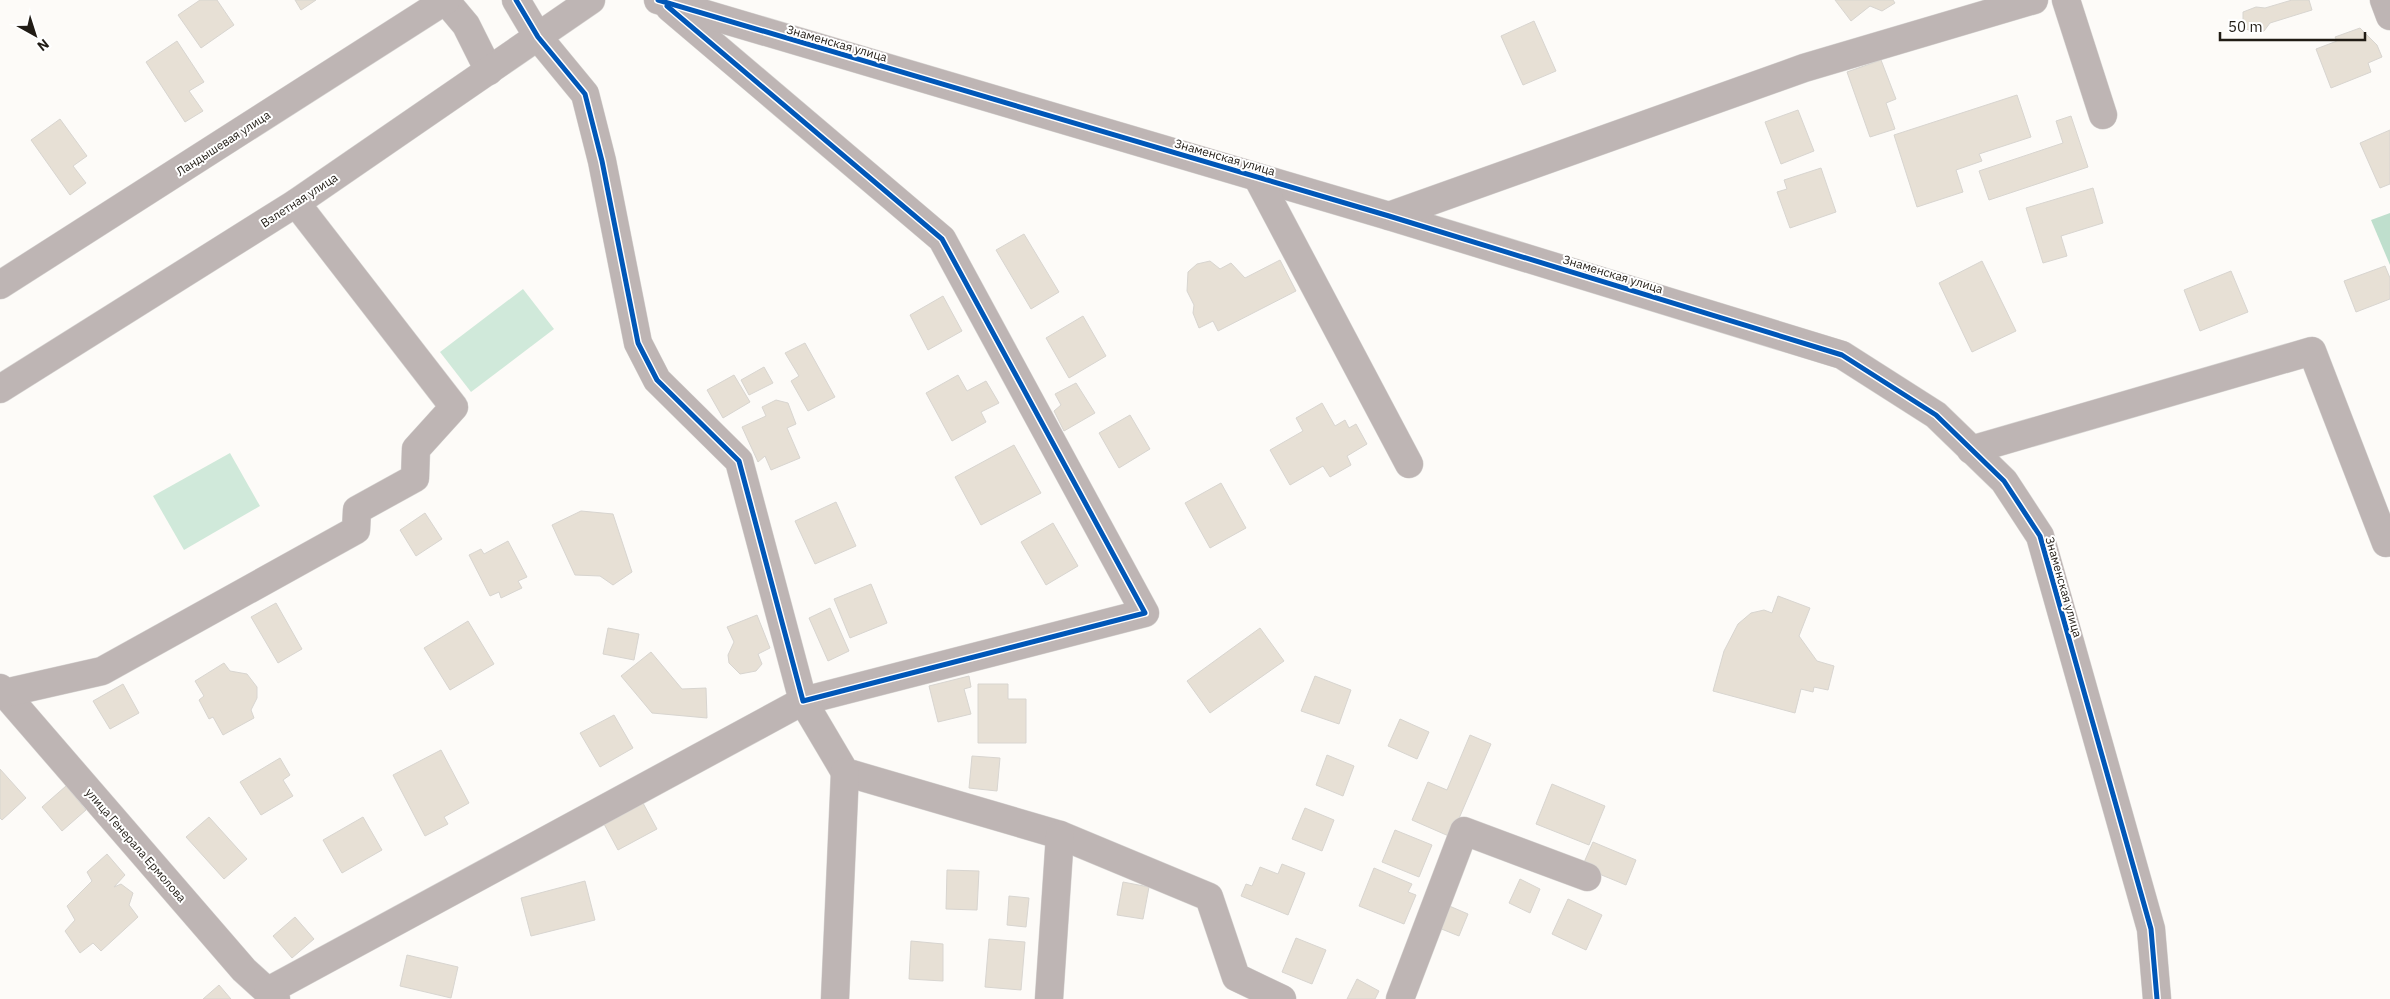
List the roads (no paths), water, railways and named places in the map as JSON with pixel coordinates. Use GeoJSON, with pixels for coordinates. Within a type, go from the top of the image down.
{"type":"FeatureCollection","features":[{"type":"Feature","properties":{"kind":"street"},"geometry":{"type":"LineString","coordinates":[[446,0],[466,25],[489,71]]}},
{"type":"Feature","properties":{"kind":"street","name":"Ландышевая улица"},"geometry":{"type":"LineString","coordinates":[[0,285],[446,0]]}},
{"type":"Feature","properties":{"kind":"street"},"geometry":{"type":"LineString","coordinates":[[516,0],[538,37],[585,94],[602,161],[638,343],[657,380],[739,461],[803,701],[845,772],[835,999]]}},
{"type":"Feature","properties":{"kind":"street","name":"Взлетная улица"},"geometry":{"type":"LineString","coordinates":[[0,389],[296,203],[591,0]]}},
{"type":"Feature","properties":{"kind":"street"},"geometry":{"type":"LineString","coordinates":[[1389,216],[1804,68],[2034,0]]}},
{"type":"Feature","properties":{"kind":"street"},"geometry":{"type":"LineString","coordinates":[[2066,0],[2103,116]]}},
{"type":"Feature","properties":{"kind":"street"},"geometry":{"type":"LineString","coordinates":[[2384,0],[2390,16]]}},
{"type":"Feature","properties":{"kind":"street"},"geometry":{"type":"LineString","coordinates":[[272,995],[803,701],[1145,613],[942,239],[661,1]]}},
{"type":"Feature","properties":{"kind":"street","name":"Знаменская улица"},"geometry":{"type":"LineString","coordinates":[[661,1],[1389,216],[1842,354],[1936,415],[2004,481],[2040,536],[2151,929],[2157,999]]}},
{"type":"Feature","properties":{"kind":"street"},"geometry":{"type":"LineString","coordinates":[[1257,177],[1409,464]]}},
{"type":"Feature","properties":{"kind":"street"},"geometry":{"type":"LineString","coordinates":[[2,690],[102,671],[356,530],[357,510],[415,478],[416,449],[454,407],[296,203]]}},
{"type":"Feature","properties":{"kind":"street"},"geometry":{"type":"LineString","coordinates":[[1971,450],[2312,351],[2386,542],[2390,542]]}},
{"type":"Feature","properties":{"kind":"street","name":"улица Генерала Ермолова"},"geometry":{"type":"LineString","coordinates":[[2,690],[244,970],[272,995]]}},
{"type":"Feature","properties":{"kind":"street"},"geometry":{"type":"LineString","coordinates":[[845,772],[1060,835],[1210,897],[1236,977],[1282,999]]}},
{"type":"Feature","properties":{"kind":"street"},"geometry":{"type":"LineString","coordinates":[[1400,999],[1464,831],[1587,877]]}},
{"type":"Feature","properties":{"kind":"street"},"geometry":{"type":"LineString","coordinates":[[1049,999],[1060,835]]}}]}
